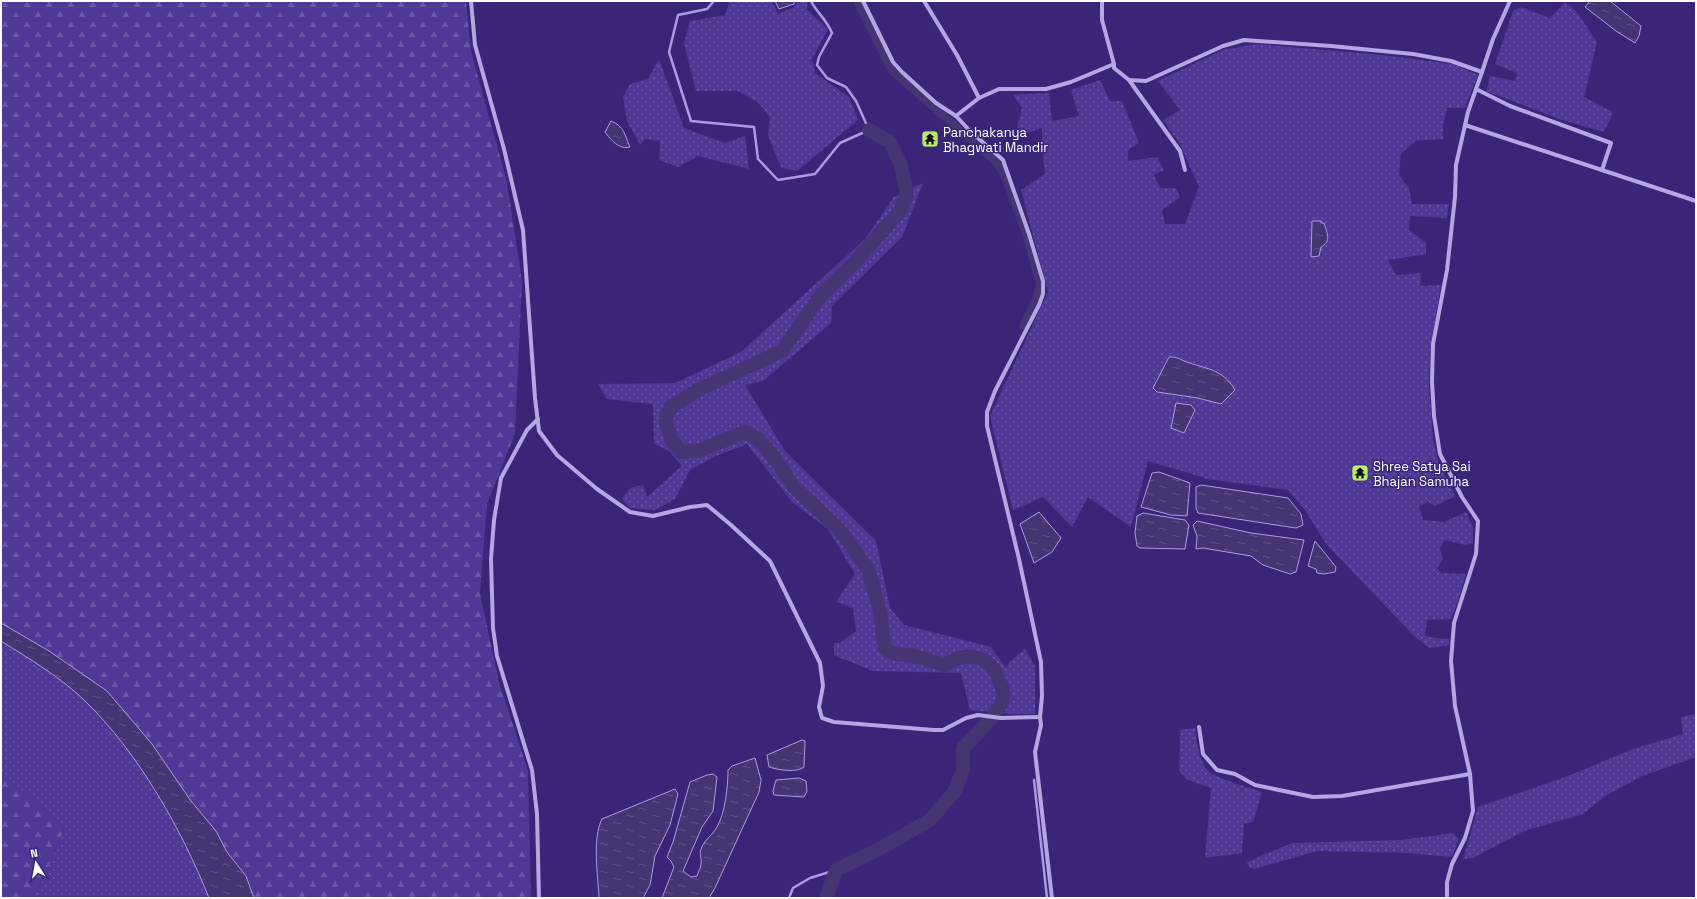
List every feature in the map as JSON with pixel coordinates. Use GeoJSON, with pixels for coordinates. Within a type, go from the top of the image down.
{"type":"FeatureCollection","features":[{"type":"Feature","properties":{"kind":"street"},"geometry":{"type":"LineString","coordinates":[[471,1],[475,45],[504,149],[523,230],[535,398],[539,431],[557,455],[596,489],[630,512],[653,516],[690,507],[707,506],[731,525],[770,561],[820,663],[823,686],[819,707],[822,718],[834,722],[944,730],[966,718],[978,715],[1001,718],[1040,717]]}},
{"type":"Feature","properties":{"kind":"street"},"geometry":{"type":"LineString","coordinates":[[863,1],[893,62],[936,104],[956,116],[970,131],[1003,160],[1029,234],[1043,281],[1043,294],[1040,305],[996,391],[987,412],[987,426],[1041,662],[1041,725],[1035,752],[1052,898]]}},
{"type":"Feature","properties":{"kind":"street"},"geometry":{"type":"LineString","coordinates":[[924,1],[957,55],[979,98]]}},
{"type":"Feature","properties":{"kind":"street"},"geometry":{"type":"LineString","coordinates":[[1102,1],[1102,20],[1114,68],[1129,80],[1180,151],[1185,170]]}},
{"type":"Feature","properties":{"kind":"street"},"geometry":{"type":"LineString","coordinates":[[1447,898],[1447,882],[1452,864],[1465,838],[1473,811],[1470,774],[1455,706],[1451,661],[1454,623],[1476,554],[1478,521],[1462,497],[1440,454],[1434,416],[1432,382],[1433,344],[1447,270],[1455,197],[1456,165],[1465,125],[1476,90],[1493,39],[1510,1]]}},
{"type":"Feature","properties":{"kind":"street"},"geometry":{"type":"LineString","coordinates":[[1129,80],[1146,80],[1223,46],[1244,40],[1331,46],[1413,54],[1451,61],[1482,72]]}},
{"type":"Feature","properties":{"kind":"street"},"geometry":{"type":"LineString","coordinates":[[956,116],[979,98],[999,89],[1046,89],[1071,82],[1114,64]]}},
{"type":"Feature","properties":{"kind":"street"},"geometry":{"type":"LineString","coordinates":[[1476,90],[1510,106],[1610,144],[1602,170]]}},
{"type":"Feature","properties":{"kind":"street"},"geometry":{"type":"LineString","coordinates":[[1465,125],[1696,201]]}},
{"type":"Feature","properties":{"kind":"street"},"geometry":{"type":"LineString","coordinates":[[538,420],[527,430],[501,478],[494,520],[491,559],[493,628],[497,656],[532,770],[537,814],[539,898]]}},
{"type":"Feature","properties":{"kind":"street"},"geometry":{"type":"LineString","coordinates":[[1199,727],[1203,754],[1217,770],[1234,774],[1255,784],[1313,797],[1342,796],[1470,774]]}},
{"type":"Feature","properties":{"kind":"green space"},"geometry":{"type":"Polygon","coordinates":[[[1,1],[466,1],[471,51],[507,182],[522,281],[515,434],[487,504],[480,593],[499,682],[528,771],[531,898],[254,898],[246,876],[227,852],[216,831],[191,801],[152,744],[107,691],[49,651],[1,623],[1,1]]]}},
{"type":"Feature","properties":{"kind":"green space"},"geometry":{"type":"Polygon","coordinates":[[[730,1],[772,1],[778,14],[794,7],[796,1],[807,1],[807,10],[828,29],[812,59],[815,73],[849,97],[858,120],[797,171],[781,168],[768,135],[770,118],[758,102],[737,91],[696,91],[684,43],[690,21],[725,15],[730,1]]]}},
{"type":"Feature","properties":{"kind":"green space"},"geometry":{"type":"Polygon","coordinates":[[[1565,2],[1577,12],[1597,42],[1584,97],[1613,112],[1604,132],[1562,120],[1486,91],[1490,76],[1515,81],[1517,73],[1495,64],[1513,11],[1521,7],[1550,18],[1565,2]]]}},
{"type":"Feature","properties":{"kind":"green space"},"geometry":{"type":"Polygon","coordinates":[[[1257,44],[1382,55],[1453,64],[1478,75],[1465,108],[1447,108],[1443,125],[1443,139],[1415,141],[1401,154],[1399,175],[1409,188],[1412,204],[1449,204],[1447,218],[1410,216],[1409,230],[1426,243],[1426,254],[1388,260],[1396,275],[1421,273],[1420,286],[1441,285],[1430,351],[1429,387],[1433,439],[1438,462],[1455,496],[1435,506],[1428,502],[1419,506],[1423,520],[1444,522],[1466,512],[1473,527],[1473,543],[1465,545],[1445,540],[1440,548],[1443,559],[1437,568],[1441,573],[1466,574],[1456,607],[1450,619],[1427,620],[1425,636],[1449,639],[1449,645],[1429,648],[1414,636],[1326,544],[1305,510],[1288,490],[1208,479],[1148,461],[1131,527],[1088,497],[1072,527],[1043,497],[1013,510],[990,416],[1048,292],[1021,190],[1045,174],[1042,128],[1015,137],[1022,108],[1013,95],[1049,93],[1052,121],[1079,116],[1071,90],[1100,80],[1110,101],[1122,101],[1139,143],[1128,150],[1128,161],[1157,157],[1164,170],[1154,175],[1160,188],[1176,188],[1180,197],[1162,210],[1165,224],[1185,224],[1199,187],[1180,144],[1163,120],[1180,110],[1158,81],[1223,50],[1257,44]]]}},
{"type":"Feature","properties":{"kind":"green space"},"geometry":{"type":"Polygon","coordinates":[[[659,59],[684,128],[725,143],[745,136],[749,169],[698,156],[678,167],[659,160],[660,141],[646,139],[640,145],[627,121],[623,97],[630,84],[648,79],[659,59]]]}},
{"type":"Feature","properties":{"kind":"green space"},"geometry":{"type":"Polygon","coordinates":[[[923,183],[902,237],[832,306],[831,323],[763,381],[745,385],[785,451],[876,541],[890,608],[904,625],[991,647],[1006,668],[1009,662],[1025,649],[1035,666],[1035,714],[1012,714],[970,710],[961,673],[873,671],[834,655],[834,643],[840,643],[856,631],[853,608],[836,602],[855,574],[828,529],[792,502],[747,444],[716,456],[690,470],[675,499],[655,510],[630,508],[622,499],[630,488],[643,485],[647,497],[682,466],[669,451],[654,444],[653,404],[607,399],[598,384],[675,383],[741,352],[865,239],[894,197],[923,183]]]}},
{"type":"Feature","properties":{"kind":"green space"},"geometry":{"type":"Polygon","coordinates":[[[1,641],[66,684],[104,721],[123,744],[157,793],[172,819],[186,846],[209,898],[35,898],[65,828],[1,772],[1,641]]]}},
{"type":"Feature","properties":{"kind":"green space"},"geometry":{"type":"Polygon","coordinates":[[[1696,714],[1696,757],[1642,776],[1605,796],[1583,814],[1524,831],[1473,858],[1463,859],[1478,807],[1568,776],[1633,749],[1683,734],[1681,717],[1696,714]]]}},
{"type":"Feature","properties":{"kind":"green space"},"geometry":{"type":"Polygon","coordinates":[[[1195,728],[1200,755],[1207,770],[1217,776],[1262,792],[1253,822],[1244,824],[1242,853],[1205,858],[1211,788],[1188,780],[1179,771],[1180,730],[1195,728]]]}},
{"type":"Feature","properties":{"kind":"green space"},"geometry":{"type":"Polygon","coordinates":[[[1,772],[65,828],[35,898],[1,898],[1,772]]]}},
{"type":"Feature","properties":{"kind":"green space"},"geometry":{"type":"Polygon","coordinates":[[[1453,833],[1459,839],[1452,857],[1408,853],[1317,851],[1254,869],[1249,867],[1247,862],[1292,843],[1401,840],[1453,833]]]}},
{"type":"Feature","properties":{"kind":"water"},"geometry":{"type":"Polygon","coordinates":[[[775,1],[794,1],[794,4],[779,9],[775,1]]]}},
{"type":"Feature","properties":{"kind":"water"},"geometry":{"type":"Polygon","coordinates":[[[1590,1],[1610,1],[1641,26],[1639,36],[1635,43],[1616,31],[1585,7],[1590,1]]]}},
{"type":"Feature","properties":{"kind":"water"},"geometry":{"type":"Polygon","coordinates":[[[611,121],[622,128],[630,147],[626,148],[619,146],[605,132],[611,121]]]}},
{"type":"Feature","properties":{"kind":"water"},"geometry":{"type":"Polygon","coordinates":[[[1312,221],[1321,221],[1321,223],[1324,223],[1328,239],[1327,242],[1321,247],[1319,256],[1311,257],[1312,221]]]}},
{"type":"Feature","properties":{"kind":"water"},"geometry":{"type":"Polygon","coordinates":[[[1169,357],[1177,358],[1219,373],[1235,390],[1221,404],[1198,398],[1157,392],[1153,388],[1169,357]]]}},
{"type":"Feature","properties":{"kind":"water"},"geometry":{"type":"Polygon","coordinates":[[[1176,403],[1191,405],[1195,410],[1184,433],[1171,428],[1176,403]]]}},
{"type":"Feature","properties":{"kind":"water"},"geometry":{"type":"Polygon","coordinates":[[[1159,472],[1190,483],[1187,516],[1171,515],[1141,507],[1152,473],[1159,472]]]}},
{"type":"Feature","properties":{"kind":"water"},"geometry":{"type":"Polygon","coordinates":[[[1201,485],[1288,498],[1301,514],[1303,525],[1296,528],[1198,513],[1196,508],[1196,487],[1201,485]]]}},
{"type":"Feature","properties":{"kind":"water"},"geometry":{"type":"Polygon","coordinates":[[[1039,512],[1061,538],[1052,552],[1034,563],[1020,524],[1039,512]]]}},
{"type":"Feature","properties":{"kind":"water"},"geometry":{"type":"Polygon","coordinates":[[[1143,513],[1185,520],[1189,525],[1185,549],[1140,548],[1137,546],[1135,533],[1137,516],[1143,513]]]}},
{"type":"Feature","properties":{"kind":"water"},"geometry":{"type":"Polygon","coordinates":[[[1197,521],[1251,533],[1304,540],[1296,572],[1290,574],[1263,565],[1251,556],[1203,548],[1196,549],[1197,536],[1193,525],[1197,521]]]}},
{"type":"Feature","properties":{"kind":"water"},"geometry":{"type":"Polygon","coordinates":[[[1315,541],[1336,567],[1335,572],[1324,574],[1317,573],[1316,569],[1308,566],[1315,541]]]}},
{"type":"Feature","properties":{"kind":"water"},"geometry":{"type":"Polygon","coordinates":[[[1,623],[49,651],[107,691],[152,744],[191,801],[216,831],[227,852],[246,876],[254,898],[209,898],[186,846],[172,819],[157,793],[123,744],[85,701],[66,684],[1,641],[1,623]]]}},
{"type":"Feature","properties":{"kind":"water"},"geometry":{"type":"Polygon","coordinates":[[[802,740],[805,741],[804,767],[797,770],[782,770],[769,767],[767,755],[802,740]]]}},
{"type":"Feature","properties":{"kind":"water"},"geometry":{"type":"Polygon","coordinates":[[[755,758],[761,780],[759,792],[709,898],[662,898],[674,867],[667,857],[673,842],[690,782],[707,775],[713,774],[717,777],[713,811],[702,827],[683,871],[691,877],[697,876],[701,866],[701,849],[720,821],[727,792],[728,770],[732,766],[755,758]]]}},
{"type":"Feature","properties":{"kind":"water"},"geometry":{"type":"Polygon","coordinates":[[[799,778],[806,781],[807,791],[804,797],[774,795],[773,791],[776,780],[799,778]]]}},
{"type":"Feature","properties":{"kind":"water"},"geometry":{"type":"Polygon","coordinates":[[[675,789],[678,794],[670,825],[655,856],[650,885],[643,898],[599,898],[596,847],[599,827],[602,819],[675,789]]]}},
{"type":"Feature","properties":{"kind":"waterway"},"geometry":{"type":"LineString","coordinates":[[714,1],[707,9],[678,15],[669,52],[691,121],[754,127],[758,159],[778,180],[815,174],[840,143],[869,130],[856,101],[846,87],[827,78],[817,65],[819,57],[832,33],[811,1]]}},
{"type":"Feature","properties":{"kind":"waterway"},"geometry":{"type":"LineString","coordinates":[[857,1],[892,71],[993,159],[1001,169],[1007,181],[1027,237],[1040,283],[1037,298],[1023,326]]}},
{"type":"Feature","properties":{"kind":"waterway"},"geometry":{"type":"LineString","coordinates":[[826,898],[836,870],[881,848],[930,820],[955,791],[963,769],[963,748],[998,709],[1004,695],[1003,690],[995,672],[984,660],[969,657],[961,658],[953,660],[945,665],[918,657],[893,653],[885,648],[879,607],[868,569],[839,529],[794,487],[770,452],[758,439],[745,432],[698,451],[682,452],[672,441],[665,420],[671,407],[698,390],[782,351],[821,295],[855,262],[900,211],[907,195],[901,165],[890,142],[869,130]]}},
{"type":"Feature","properties":{"kind":"waterway"},"geometry":{"type":"LineString","coordinates":[[1034,780],[1047,898]]}},
{"type":"Feature","properties":{"kind":"waterway"},"geometry":{"type":"LineString","coordinates":[[789,898],[793,888],[810,878],[836,870]]}},
{"type":"Feature","properties":{"kind":"place","name":"Panchakanya Bhagwati Mandir"},"geometry":{"type":"Point","coordinates":[930,139]}},
{"type":"Feature","properties":{"kind":"place","name":"Shree Satya Sai Bhajan Samuha"},"geometry":{"type":"Point","coordinates":[1360,473]}}]}
